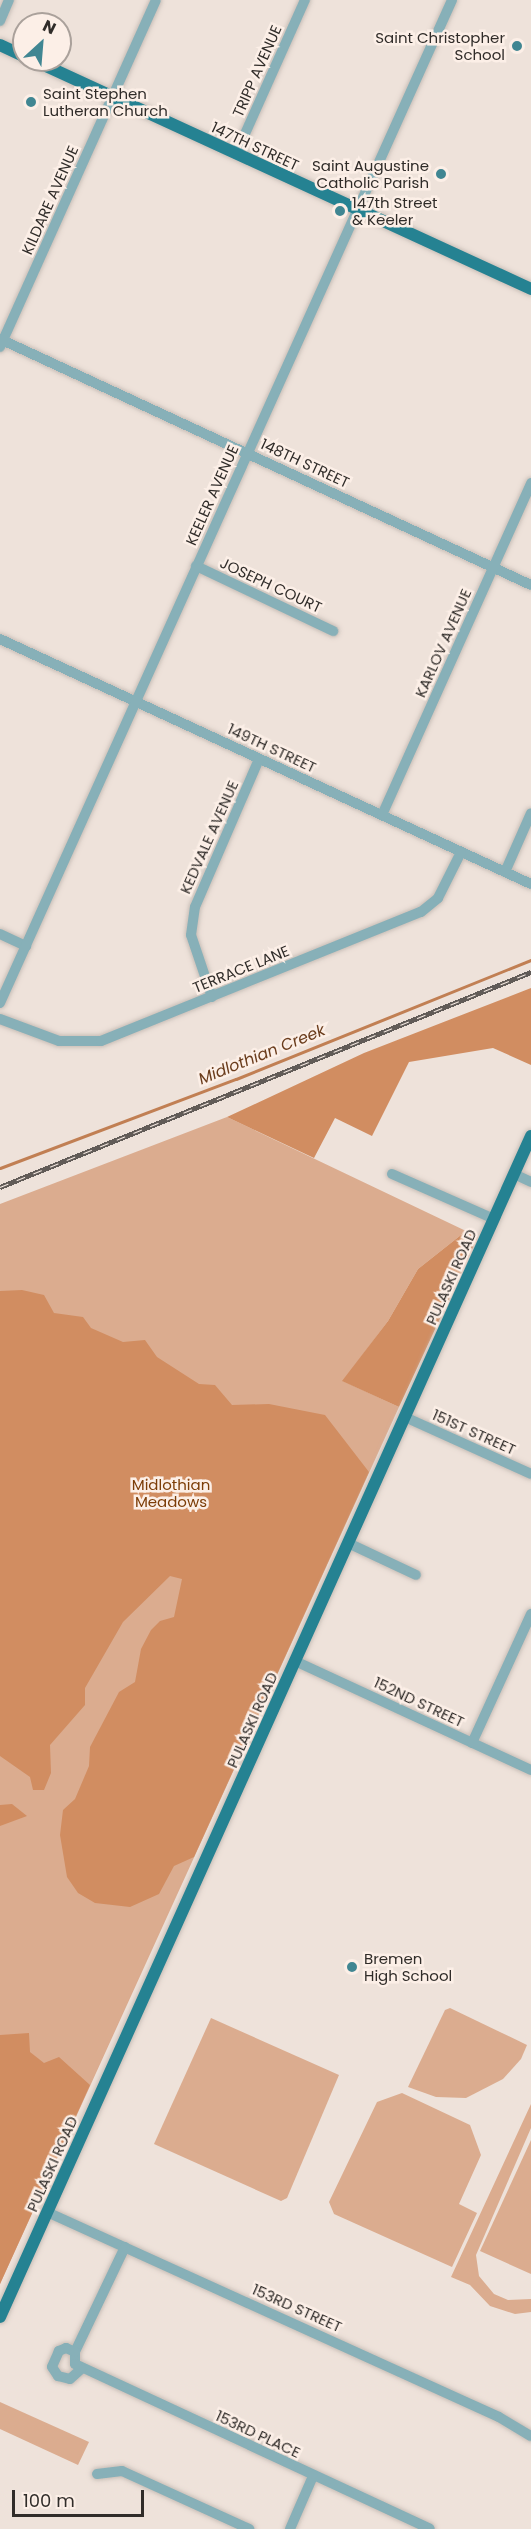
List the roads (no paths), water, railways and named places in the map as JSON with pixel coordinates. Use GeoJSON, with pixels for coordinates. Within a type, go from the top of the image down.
{"type":"FeatureCollection","features":[{"type":"Feature","properties":{"kind":"main road","name":"147TH STREET"},"geometry":{"type":"LineString","coordinates":[[59,72],[531,290]]}},
{"type":"Feature","properties":{"kind":"main road","name":"PULASKI ROAD"},"geometry":{"type":"LineString","coordinates":[[0,2317],[531,1136]]}},
{"type":"Feature","properties":{"kind":"street"},"geometry":{"type":"LineString","coordinates":[[0,21],[9,0]]}},
{"type":"Feature","properties":{"kind":"street","name":"KILDARE AVENUE"},"geometry":{"type":"LineString","coordinates":[[1,342],[156,0]]}},
{"type":"Feature","properties":{"kind":"street","name":"TRIPP AVENUE"},"geometry":{"type":"LineString","coordinates":[[236,154],[305,0]]}},
{"type":"Feature","properties":{"kind":"street","name":"KEELER AVENUE"},"geometry":{"type":"LineString","coordinates":[[0,1003],[452,0]]}},
{"type":"Feature","properties":{"kind":"street","name":"148TH STREET"},"geometry":{"type":"LineString","coordinates":[[1,342],[247,452],[531,585]]}},
{"type":"Feature","properties":{"kind":"street","name":"KARLOV AVENUE"},"geometry":{"type":"LineString","coordinates":[[382,815],[531,483]]}},
{"type":"Feature","properties":{"kind":"street","name":"JOSEPH COURT"},"geometry":{"type":"LineString","coordinates":[[196,567],[333,632]]}},
{"type":"Feature","properties":{"kind":"street","name":"149TH STREET"},"geometry":{"type":"LineString","coordinates":[[0,639],[531,884]]}},
{"type":"Feature","properties":{"kind":"street","name":"KEDVALE AVENUE"},"geometry":{"type":"LineString","coordinates":[[212,997],[191,935],[195,907],[259,759]]}},
{"type":"Feature","properties":{"kind":"street"},"geometry":{"type":"LineString","coordinates":[[505,872],[531,813]]}},
{"type":"Feature","properties":{"kind":"street","name":"TERRACE LANE"},"geometry":{"type":"LineString","coordinates":[[0,1019],[42,1037],[81,1044],[100,1041],[421,912],[438,898],[461,852]]}},
{"type":"Feature","properties":{"kind":"street"},"geometry":{"type":"LineString","coordinates":[[0,934],[27,946]]}},
{"type":"Feature","properties":{"kind":"street"},"geometry":{"type":"LineString","coordinates":[[392,1174],[494,1219]]}},
{"type":"Feature","properties":{"kind":"street"},"geometry":{"type":"LineString","coordinates":[[514,1174],[531,1182]]}},
{"type":"Feature","properties":{"kind":"street","name":"151ST STREET"},"geometry":{"type":"LineString","coordinates":[[405,1417],[531,1474]]}},
{"type":"Feature","properties":{"kind":"street"},"geometry":{"type":"LineString","coordinates":[[348,1543],[416,1575]]}},
{"type":"Feature","properties":{"kind":"street"},"geometry":{"type":"LineString","coordinates":[[472,1743],[531,1614]]}},
{"type":"Feature","properties":{"kind":"street","name":"152ND STREET"},"geometry":{"type":"LineString","coordinates":[[295,1661],[531,1770]]}},
{"type":"Feature","properties":{"kind":"street","name":"153RD STREET"},"geometry":{"type":"LineString","coordinates":[[47,2212],[499,2417],[531,2436]]}},
{"type":"Feature","properties":{"kind":"street","name":"153RD PLACE"},"geometry":{"type":"LineString","coordinates":[[125,2247],[77,2362],[313,2476],[430,2529]]}},
{"type":"Feature","properties":{"kind":"street"},"geometry":{"type":"LineString","coordinates":[[97,2474],[122,2471],[249,2529]]}},
{"type":"Feature","properties":{"kind":"street"},"geometry":{"type":"LineString","coordinates":[[290,2529],[313,2476]]}},
{"type":"Feature","properties":{"kind":"waterway","name":"Midlothian Creek"},"geometry":{"type":"LineString","coordinates":[[0,1168],[236,1079],[531,960]]}},
{"type":"Feature","properties":{"kind":"railway"},"geometry":{"type":"LineString","coordinates":[[0,1187],[531,972]]}},
{"type":"Feature","properties":{"kind":"place","name":"Saint Christopher School"},"geometry":{"type":"Point","coordinates":[517,46]}},
{"type":"Feature","properties":{"kind":"place","name":"Saint Stephen Lutheran Church"},"geometry":{"type":"Point","coordinates":[31,102]}},
{"type":"Feature","properties":{"kind":"place","name":"Saint Augustine Catholic Parish"},"geometry":{"type":"Point","coordinates":[441,174]}},
{"type":"Feature","properties":{"kind":"place","name":"147th Street & Keeler"},"geometry":{"type":"Point","coordinates":[340,211]}},
{"type":"Feature","properties":{"kind":"place","name":"Bremen High School"},"geometry":{"type":"Point","coordinates":[352,1967]}},
{"type":"Feature","properties":{"kind":"park label","name":"Midlothian Meadows"},"geometry":{"type":"Point","coordinates":[171,1492]}}]}
